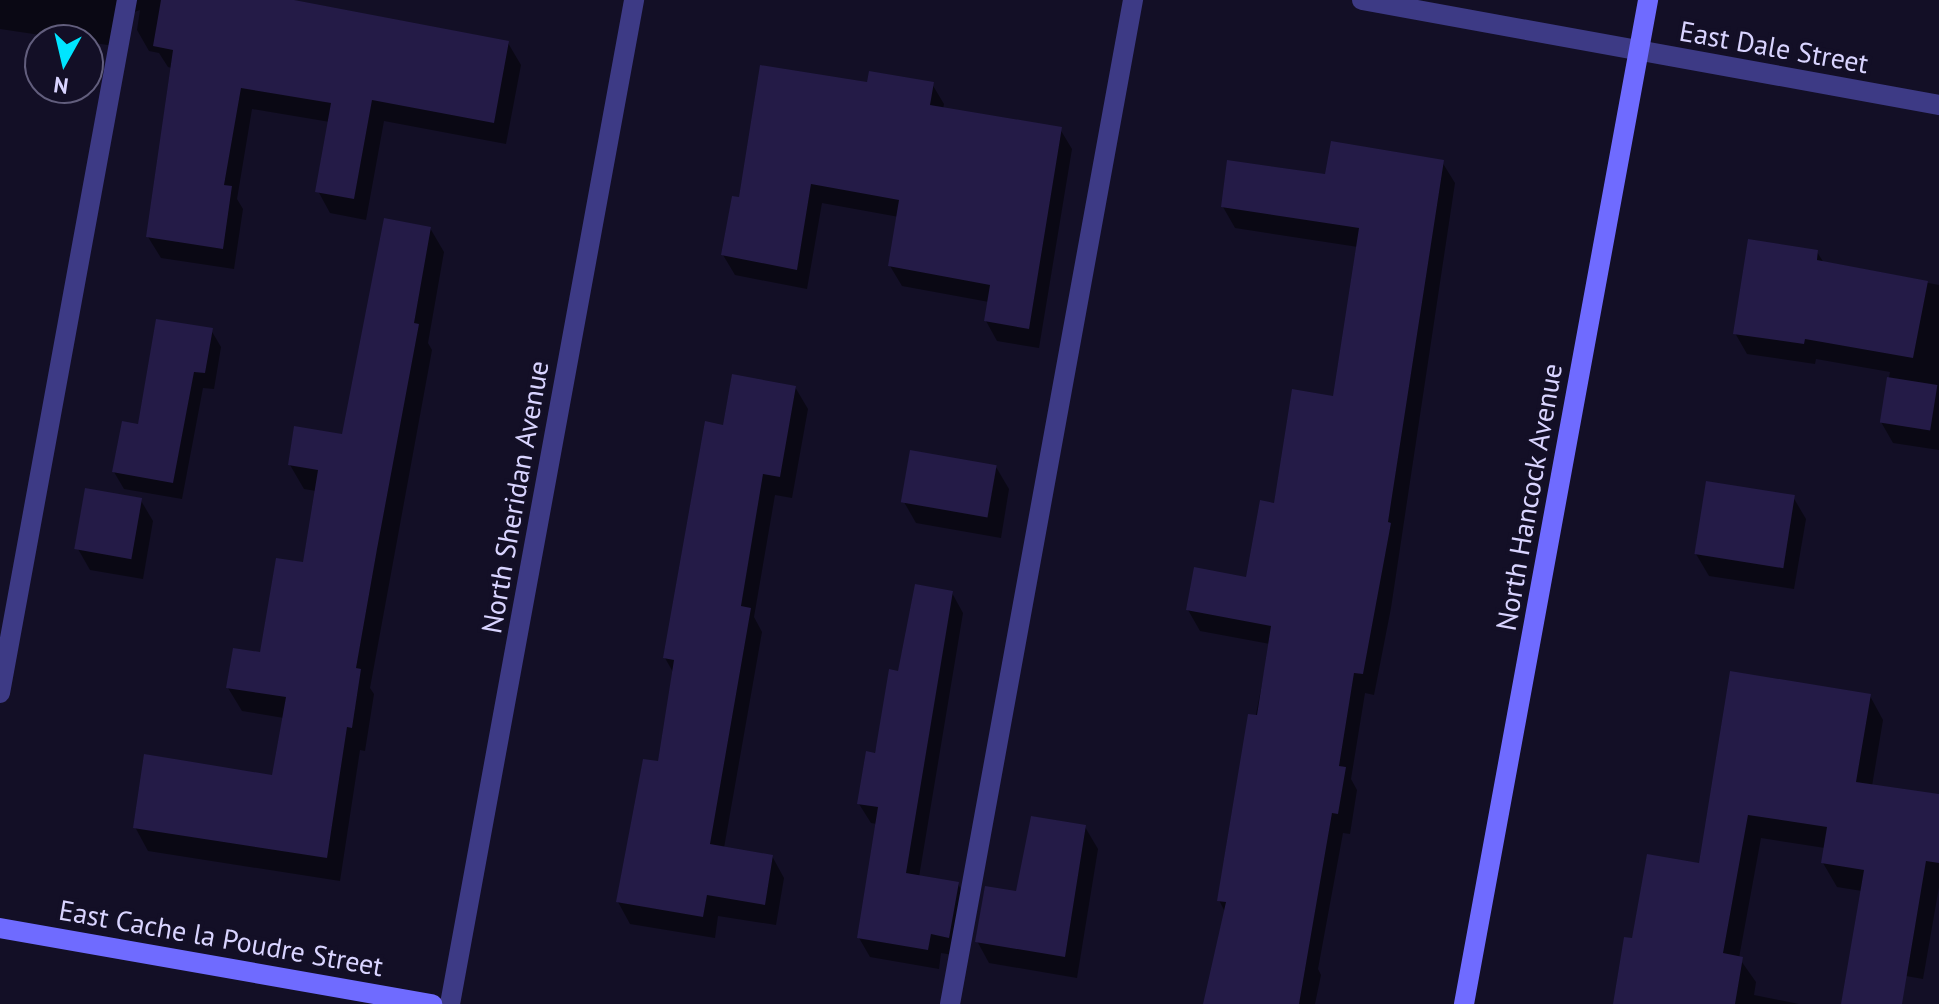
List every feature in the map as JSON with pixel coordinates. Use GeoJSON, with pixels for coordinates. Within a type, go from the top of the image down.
{"type":"FeatureCollection","features":[{"type":"Feature","properties":{"kind":"main road","name":"North Hancock Avenue"},"geometry":{"type":"LineString","coordinates":[[1464,1004],[1648,0]]}},
{"type":"Feature","properties":{"kind":"main road","name":"East Cache la Poudre Street"},"geometry":{"type":"LineString","coordinates":[[0,928],[432,1004]]}},
{"type":"Feature","properties":{"kind":"street"},"geometry":{"type":"LineString","coordinates":[[0,693],[127,0]]}},
{"type":"Feature","properties":{"kind":"street","name":"North Sheridan Avenue"},"geometry":{"type":"LineString","coordinates":[[450,1004],[634,0]]}},
{"type":"Feature","properties":{"kind":"street"},"geometry":{"type":"LineString","coordinates":[[950,1004],[1133,0]]}},
{"type":"Feature","properties":{"kind":"street","name":"East Dale Street"},"geometry":{"type":"LineString","coordinates":[[1362,0],[1939,105]]}},
{"type":"Feature","properties":{"kind":"building"},"geometry":{"type":"Polygon","coordinates":[[[161,0],[294,0],[509,41],[494,123],[372,100],[354,199],[315,192],[331,103],[241,88],[224,185],[232,186],[223,249],[146,237],[173,50],[153,46],[161,0]]]}},
{"type":"Feature","properties":{"kind":"building"},"geometry":{"type":"Polygon","coordinates":[[[760,65],[867,82],[869,71],[934,82],[930,105],[1062,127],[1029,329],[984,321],[990,285],[888,266],[899,200],[811,184],[797,270],[721,255],[732,196],[739,197],[760,65]]]}},
{"type":"Feature","properties":{"kind":"building"},"geometry":{"type":"Polygon","coordinates":[[[1331,141],[1444,160],[1388,522],[1391,523],[1363,674],[1354,673],[1339,766],[1346,767],[1338,814],[1332,813],[1299,1004],[1203,1004],[1226,902],[1217,901],[1248,714],[1257,715],[1271,626],[1186,610],[1194,567],[1246,577],[1260,500],[1274,503],[1292,389],[1333,396],[1359,228],[1221,207],[1227,160],[1325,174],[1331,141]]]}},
{"type":"Feature","properties":{"kind":"building"},"geometry":{"type":"Polygon","coordinates":[[[384,218],[431,227],[414,323],[419,324],[356,668],[361,669],[352,728],[347,727],[327,858],[133,828],[144,754],[272,775],[286,697],[226,688],[233,648],[260,652],[276,558],[303,562],[318,470],[288,465],[294,426],[342,434],[384,218]]]}},
{"type":"Feature","properties":{"kind":"building"},"geometry":{"type":"Polygon","coordinates":[[[1748,239],[1818,250],[1817,260],[1928,281],[1913,358],[1805,339],[1804,344],[1733,334],[1748,239]]]}},
{"type":"Feature","properties":{"kind":"building"},"geometry":{"type":"Polygon","coordinates":[[[156,319],[213,328],[205,373],[194,372],[173,483],[112,472],[122,421],[138,424],[156,319]]]}},
{"type":"Feature","properties":{"kind":"building"},"geometry":{"type":"Polygon","coordinates":[[[732,374],[796,386],[780,477],[763,474],[741,606],[751,608],[710,844],[773,855],[765,905],[707,895],[703,917],[616,902],[643,759],[658,761],[674,660],[663,658],[705,421],[723,425],[732,374]]]}},
{"type":"Feature","properties":{"kind":"building"},"geometry":{"type":"Polygon","coordinates":[[[1887,377],[1937,385],[1930,430],[1880,422],[1887,377]]]}},
{"type":"Feature","properties":{"kind":"building"},"geometry":{"type":"Polygon","coordinates":[[[910,450],[997,465],[987,517],[901,502],[910,450]]]}},
{"type":"Feature","properties":{"kind":"building"},"geometry":{"type":"Polygon","coordinates":[[[1706,481],[1795,495],[1783,568],[1694,554],[1706,481]]]}},
{"type":"Feature","properties":{"kind":"building"},"geometry":{"type":"Polygon","coordinates":[[[85,488],[142,498],[131,559],[74,549],[85,488]]]}},
{"type":"Feature","properties":{"kind":"building"},"geometry":{"type":"Polygon","coordinates":[[[915,584],[953,591],[906,873],[959,882],[949,938],[931,934],[928,950],[857,938],[878,807],[857,804],[866,751],[875,753],[889,669],[898,671],[915,584]]]}},
{"type":"Feature","properties":{"kind":"building"},"geometry":{"type":"Polygon","coordinates":[[[1730,671],[1871,694],[1856,782],[1939,794],[1939,863],[1926,861],[1902,1004],[1841,1004],[1864,870],[1821,863],[1827,827],[1748,815],[1723,953],[1743,957],[1735,1004],[1613,1004],[1624,937],[1632,938],[1647,854],[1699,863],[1730,671]]]}},
{"type":"Feature","properties":{"kind":"building"},"geometry":{"type":"Polygon","coordinates":[[[1031,816],[1086,825],[1065,957],[975,942],[985,886],[1016,891],[1031,816]]]}}]}
